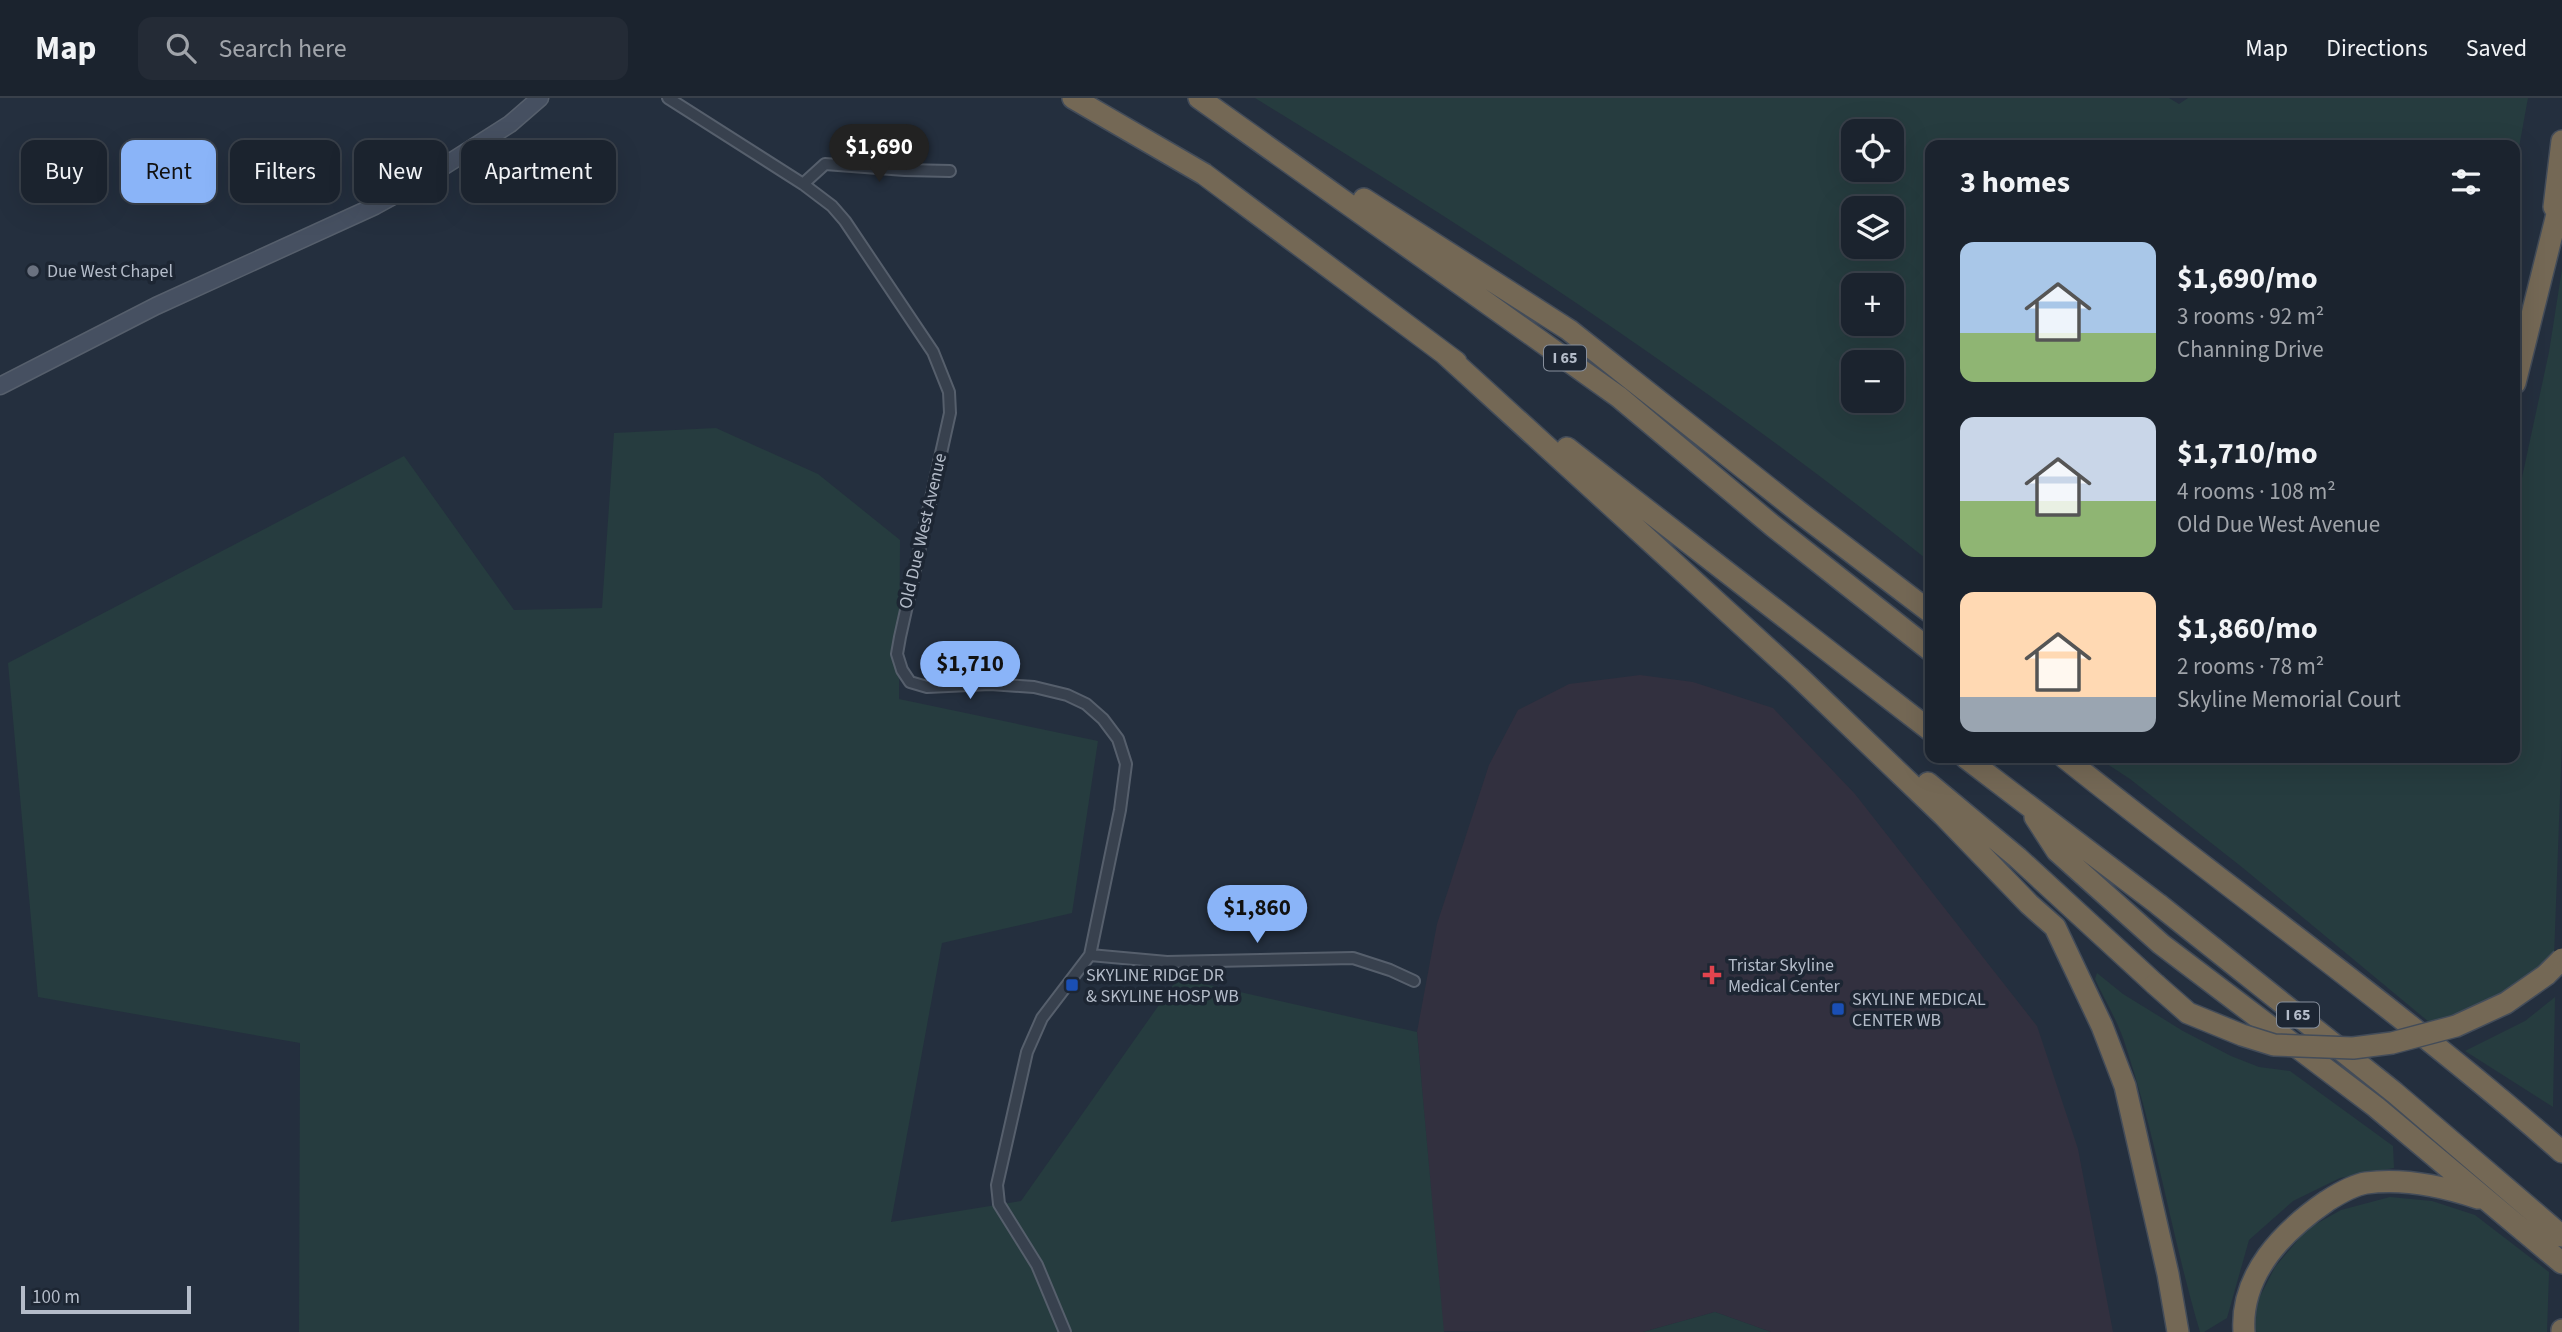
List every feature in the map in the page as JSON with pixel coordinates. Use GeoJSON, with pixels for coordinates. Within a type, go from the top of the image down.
{"type":"FeatureCollection","features":[{"type":"Feature","properties":{"kind":"highway"},"geometry":{"type":"LineString","coordinates":[[1073,98],[1204,174],[1445,354],[1925,726]]}},
{"type":"Feature","properties":{"kind":"highway"},"geometry":{"type":"LineString","coordinates":[[1199,98],[1569,330],[1925,608]]}},
{"type":"Feature","properties":{"kind":"highway","name":"I 65"},"geometry":{"type":"LineString","coordinates":[[1199,98],[1619,397],[1773,526],[1925,646]]}},
{"type":"Feature","properties":{"kind":"highway"},"geometry":{"type":"LineString","coordinates":[[2550,241],[2562,141]]}},
{"type":"Feature","properties":{"kind":"highway"},"geometry":{"type":"LineString","coordinates":[[2520,363],[2562,194]]}},
{"type":"Feature","properties":{"kind":"highway"},"geometry":{"type":"LineString","coordinates":[[1445,354],[1799,677],[2055,927],[2102,1026],[2125,1086],[2168,1274],[2178,1332]]}},
{"type":"Feature","properties":{"kind":"highway"},"geometry":{"type":"LineString","coordinates":[[1799,677],[2018,858],[2188,1013],[2242,1035],[2274,1045],[2353,1048],[2392,1043],[2456,1026],[2506,1003],[2546,975],[2562,959]]}},
{"type":"Feature","properties":{"kind":"highway","name":"I 65"},"geometry":{"type":"LineString","coordinates":[[1973,763],[2158,904],[2395,1093],[2562,1236]]}},
{"type":"Feature","properties":{"kind":"highway"},"geometry":{"type":"LineString","coordinates":[[2071,763],[2453,1060],[2562,1152]]}},
{"type":"Feature","properties":{"kind":"highway"},"geometry":{"type":"LineString","coordinates":[[2026,804],[2057,851],[2161,944],[2376,1107],[2562,1263]]}},
{"type":"Feature","properties":{"kind":"highway"},"geometry":{"type":"LineString","coordinates":[[2453,1060],[2533,1110],[2562,1133]]}},
{"type":"Feature","properties":{"kind":"highway"},"geometry":{"type":"LineString","coordinates":[[2244,1332],[2243,1321],[2249,1293],[2270,1250],[2309,1213],[2363,1183],[2408,1183],[2452,1189],[2478,1198],[2515,1223]]}},
{"type":"Feature","properties":{"kind":"highway"},"geometry":{"type":"LineString","coordinates":[[2168,1274],[2186,1332]]}},
{"type":"Feature","properties":{"kind":"main road"},"geometry":{"type":"LineString","coordinates":[[1,384],[156,306],[375,206],[489,138],[540,98]]}},
{"type":"Feature","properties":{"kind":"street","name":"Old Due West Avenue"},"geometry":{"type":"LineString","coordinates":[[668,98],[803,184],[832,206],[845,221],[933,352],[949,392],[950,413],[897,654],[902,670],[910,682],[927,687],[990,684],[1034,687],[1067,695],[1086,704],[1103,719],[1118,739],[1125,764],[1120,810],[1090,956],[1042,1018],[1027,1052],[997,1185],[999,1204],[1037,1265],[1065,1332]]}},
{"type":"Feature","properties":{"kind":"street"},"geometry":{"type":"LineString","coordinates":[[803,184],[825,164],[950,171]]}},
{"type":"Feature","properties":{"kind":"street"},"geometry":{"type":"LineString","coordinates":[[1090,956],[1167,962],[1353,958],[1414,981]]}},
{"type":"Feature","properties":{"kind":"shaded area","name":"Tristar Skyline Medical Center"},"geometry":{"type":"Polygon","coordinates":[[[1640,675],[1693,682],[1773,708],[1855,794],[2037,1026],[2078,1149],[2113,1332],[1771,1332],[1715,1312],[1643,1332],[1443,1331],[1417,1032],[1437,924],[1489,765],[1518,710],[1569,684],[1640,675]]]}},
{"type":"Feature","properties":{"kind":"green space"},"geometry":{"type":"Polygon","coordinates":[[[1255,98],[2169,98],[2179,104],[2188,98],[2528,98],[2520,142],[1925,140],[1925,558],[1684,377],[1515,262],[1255,98]]]}},
{"type":"Feature","properties":{"kind":"green space"},"geometry":{"type":"Polygon","coordinates":[[[2562,269],[2562,741],[2554,957],[2515,991],[2435,1027],[2243,868],[2106,763],[2520,763],[2520,487],[2549,352],[2562,269]]]}},
{"type":"Feature","properties":{"kind":"green space"},"geometry":{"type":"Polygon","coordinates":[[[716,428],[818,474],[900,540],[899,699],[1098,741],[1072,913],[942,943],[891,1222],[1021,1201],[1178,978],[1417,1032],[1444,1332],[299,1332],[300,1043],[38,997],[8,663],[404,456],[514,610],[602,608],[614,433],[716,428]]]}},
{"type":"Feature","properties":{"kind":"green space"},"geometry":{"type":"Polygon","coordinates":[[[2097,973],[2123,994],[2183,1031],[2231,1056],[2259,1067],[2290,1071],[2393,1146],[2394,1168],[2340,1178],[2293,1201],[2249,1240],[2227,1318],[2204,1332],[2200,1332],[2190,1297],[2137,1082],[2120,1029],[2095,979],[2097,973]]]}},
{"type":"Feature","properties":{"kind":"green space"},"geometry":{"type":"Polygon","coordinates":[[[2555,997],[2553,1107],[2465,1051],[2525,1021],[2555,997]]]}},
{"type":"Feature","properties":{"kind":"green space"},"geometry":{"type":"Polygon","coordinates":[[[2390,1197],[2432,1201],[2475,1215],[2549,1272],[2547,1332],[2253,1332],[2257,1302],[2275,1267],[2307,1229],[2341,1210],[2390,1197]]]}},
{"type":"Feature","properties":{"kind":"green space"},"geometry":{"type":"Polygon","coordinates":[[[1715,1312],[1771,1332],[1643,1332],[1715,1312]]]}},
{"type":"Feature","properties":{"kind":"place","name":"Due West Chapel"},"geometry":{"type":"Point","coordinates":[33,271]}},
{"type":"Feature","properties":{"kind":"place","name":"Tristar Skyline Medical Center"},"geometry":{"type":"Point","coordinates":[1712,975]}},
{"type":"Feature","properties":{"kind":"place","name":"SKYLINE RIDGE DR & SKYLINE HOSP WB"},"geometry":{"type":"Point","coordinates":[1072,985]}},
{"type":"Feature","properties":{"kind":"place","name":"SKYLINE MEDICAL CENTER WB"},"geometry":{"type":"Point","coordinates":[1838,1009]}}]}
